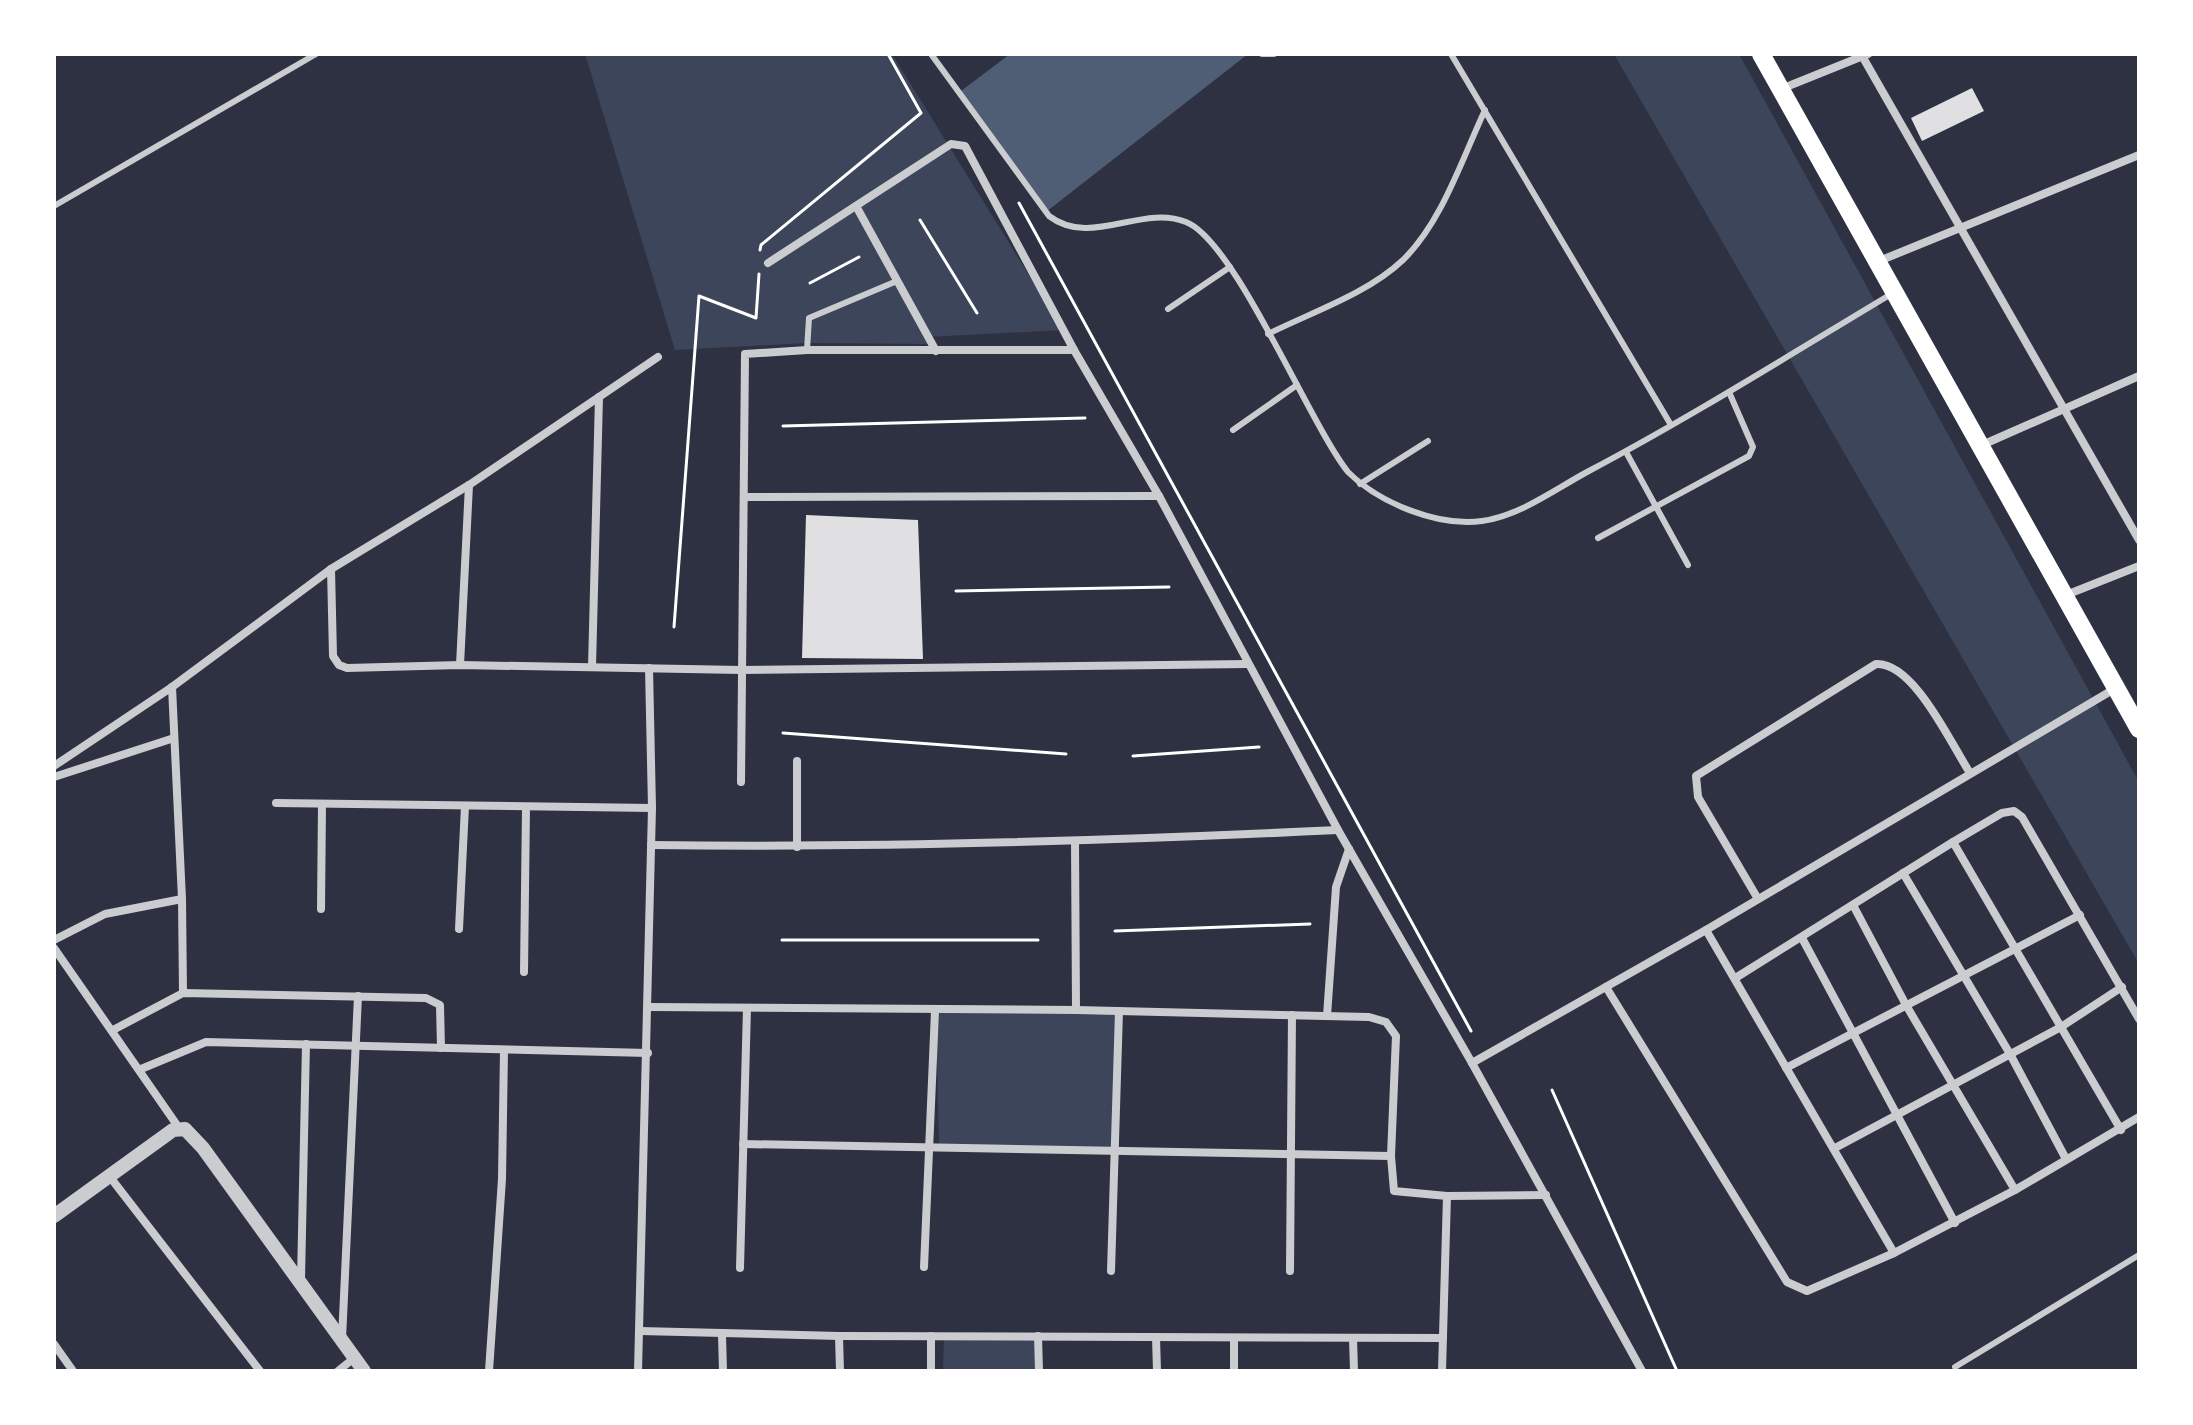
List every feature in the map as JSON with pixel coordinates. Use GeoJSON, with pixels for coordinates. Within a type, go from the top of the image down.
{"type":"FeatureCollection","features":[{"type":"Feature","properties":{"kind":"main road"},"geometry":{"type":"LineString","coordinates":[[1761,54],[2139,729]]}},
{"type":"Feature","properties":{"kind":"street"},"geometry":{"type":"LineString","coordinates":[[1781,89],[1864,55],[2139,540]]}},
{"type":"Feature","properties":{"kind":"street"},"geometry":{"type":"LineString","coordinates":[[768,263],[951,144],[965,146],[1074,350],[1159,496],[1338,830],[1472,1063],[1642,1371]]}},
{"type":"Feature","properties":{"kind":"street"},"geometry":{"type":"LineString","coordinates":[[1879,261],[2139,155]]}},
{"type":"Feature","properties":{"kind":"street"},"geometry":{"type":"LineString","coordinates":[[856,206],[936,351]]}},
{"type":"Feature","properties":{"kind":"street"},"geometry":{"type":"LineString","coordinates":[[741,782],[745,497],[743,357],[751,352],[807,350],[1074,350]]}},
{"type":"Feature","properties":{"kind":"street"},"geometry":{"type":"LineString","coordinates":[[54,766],[172,687],[331,569],[469,485],[658,357]]}},
{"type":"Feature","properties":{"kind":"street"},"geometry":{"type":"LineString","coordinates":[[1982,445],[2139,376]]}},
{"type":"Feature","properties":{"kind":"street"},"geometry":{"type":"LineString","coordinates":[[592,667],[599,397]]}},
{"type":"Feature","properties":{"kind":"street"},"geometry":{"type":"LineString","coordinates":[[460,665],[469,485]]}},
{"type":"Feature","properties":{"kind":"street"},"geometry":{"type":"LineString","coordinates":[[745,497],[1159,496]]}},
{"type":"Feature","properties":{"kind":"street"},"geometry":{"type":"LineString","coordinates":[[2066,595],[2139,566]]}},
{"type":"Feature","properties":{"kind":"street"},"geometry":{"type":"LineString","coordinates":[[331,569],[332,650],[339,665],[741,670],[1248,664]]}},
{"type":"Feature","properties":{"kind":"street"},"geometry":{"type":"LineString","coordinates":[[1758,899],[1698,797],[1696,776],[1876,664],[1892,667],[1912,681],[1970,773]]}},
{"type":"Feature","properties":{"kind":"street"},"geometry":{"type":"LineString","coordinates":[[638,1371],[649,1007],[652,808],[649,668]]}},
{"type":"Feature","properties":{"kind":"street"},"geometry":{"type":"LineString","coordinates":[[172,687],[183,993]]}},
{"type":"Feature","properties":{"kind":"street"},"geometry":{"type":"LineString","coordinates":[[1472,1063],[1706,930],[2117,688]]}},
{"type":"Feature","properties":{"kind":"street"},"geometry":{"type":"LineString","coordinates":[[54,777],[174,738]]}},
{"type":"Feature","properties":{"kind":"street"},"geometry":{"type":"LineString","coordinates":[[797,761],[797,847]]}},
{"type":"Feature","properties":{"kind":"street"},"geometry":{"type":"LineString","coordinates":[[276,803],[652,808]]}},
{"type":"Feature","properties":{"kind":"street"},"geometry":{"type":"LineString","coordinates":[[321,909],[322,804]]}},
{"type":"Feature","properties":{"kind":"street"},"geometry":{"type":"LineString","coordinates":[[459,929],[465,806]]}},
{"type":"Feature","properties":{"kind":"street"},"geometry":{"type":"LineString","coordinates":[[524,972],[526,807]]}},
{"type":"Feature","properties":{"kind":"street"},"geometry":{"type":"LineString","coordinates":[[1737,977],[1953,842],[2002,813],[2014,811],[2029,825],[2139,1019]]}},
{"type":"Feature","properties":{"kind":"street"},"geometry":{"type":"LineString","coordinates":[[651,845],[797,847],[1075,841],[1338,830]]}},
{"type":"Feature","properties":{"kind":"street"},"geometry":{"type":"LineString","coordinates":[[1075,841],[1076,1010]]}},
{"type":"Feature","properties":{"kind":"street"},"geometry":{"type":"LineString","coordinates":[[1953,842],[2121,1130]]}},
{"type":"Feature","properties":{"kind":"street"},"geometry":{"type":"LineString","coordinates":[[1327,1016],[1336,887],[1349,849]]}},
{"type":"Feature","properties":{"kind":"street"},"geometry":{"type":"LineString","coordinates":[[1903,873],[2010,1054],[2066,1159]]}},
{"type":"Feature","properties":{"kind":"street"},"geometry":{"type":"LineString","coordinates":[[54,940],[105,914],[182,899]]}},
{"type":"Feature","properties":{"kind":"street"},"geometry":{"type":"LineString","coordinates":[[1853,905],[1906,1005],[2015,1190]]}},
{"type":"Feature","properties":{"kind":"street"},"geometry":{"type":"LineString","coordinates":[[1786,1068],[2015,946],[2080,915]]}},
{"type":"Feature","properties":{"kind":"street"},"geometry":{"type":"LineString","coordinates":[[1706,930],[1737,977],[1786,1068],[1894,1253]]}},
{"type":"Feature","properties":{"kind":"street"},"geometry":{"type":"LineString","coordinates":[[1802,938],[1955,1223]]}},
{"type":"Feature","properties":{"kind":"street"},"geometry":{"type":"LineString","coordinates":[[54,948],[141,1069],[179,1128],[189,1132],[203,1148],[364,1371]]}},
{"type":"Feature","properties":{"kind":"street"},"geometry":{"type":"LineString","coordinates":[[1606,987],[1787,1282],[1807,1291],[1955,1223],[2139,1117]]}},
{"type":"Feature","properties":{"kind":"street"},"geometry":{"type":"LineString","coordinates":[[1835,1148],[2061,1027],[2122,987]]}},
{"type":"Feature","properties":{"kind":"street"},"geometry":{"type":"LineString","coordinates":[[113,1030],[183,993],[358,996],[438,1001],[441,1048]]}},
{"type":"Feature","properties":{"kind":"street"},"geometry":{"type":"LineString","coordinates":[[342,1341],[358,996]]}},
{"type":"Feature","properties":{"kind":"street"},"geometry":{"type":"LineString","coordinates":[[649,1007],[1076,1010],[1379,1019],[1391,1027],[1396,1036],[1391,1156],[1394,1191],[1447,1196],[1546,1195]]}},
{"type":"Feature","properties":{"kind":"street"},"geometry":{"type":"LineString","coordinates":[[740,1268],[747,1008]]}},
{"type":"Feature","properties":{"kind":"street"},"geometry":{"type":"LineString","coordinates":[[924,1267],[935,1011]]}},
{"type":"Feature","properties":{"kind":"street"},"geometry":{"type":"LineString","coordinates":[[1111,1271],[1119,1011]]}},
{"type":"Feature","properties":{"kind":"street"},"geometry":{"type":"LineString","coordinates":[[1290,1271],[1292,1015]]}},
{"type":"Feature","properties":{"kind":"street"},"geometry":{"type":"LineString","coordinates":[[141,1069],[206,1042],[648,1053]]}},
{"type":"Feature","properties":{"kind":"street"},"geometry":{"type":"LineString","coordinates":[[301,1281],[306,1044]]}},
{"type":"Feature","properties":{"kind":"street"},"geometry":{"type":"LineString","coordinates":[[489,1371],[502,1179],[504,1050]]}},
{"type":"Feature","properties":{"kind":"street"},"geometry":{"type":"LineString","coordinates":[[54,1216],[179,1128]]}},
{"type":"Feature","properties":{"kind":"street"},"geometry":{"type":"LineString","coordinates":[[743,1144],[1391,1156]]}},
{"type":"Feature","properties":{"kind":"street"},"geometry":{"type":"LineString","coordinates":[[110,1177],[260,1371]]}},
{"type":"Feature","properties":{"kind":"street"},"geometry":{"type":"LineString","coordinates":[[1442,1371],[1447,1196]]}},
{"type":"Feature","properties":{"kind":"street"},"geometry":{"type":"LineString","coordinates":[[640,1331],[722,1335],[1443,1338]]}},
{"type":"Feature","properties":{"kind":"street"},"geometry":{"type":"LineString","coordinates":[[722,1335],[723,1371]]}},
{"type":"Feature","properties":{"kind":"street"},"geometry":{"type":"LineString","coordinates":[[839,1336],[840,1371]]}},
{"type":"Feature","properties":{"kind":"street"},"geometry":{"type":"LineString","coordinates":[[931,1336],[931,1371]]}},
{"type":"Feature","properties":{"kind":"street"},"geometry":{"type":"LineString","coordinates":[[1038,1336],[1039,1371]]}},
{"type":"Feature","properties":{"kind":"street"},"geometry":{"type":"LineString","coordinates":[[1156,1337],[1157,1371]]}},
{"type":"Feature","properties":{"kind":"street"},"geometry":{"type":"LineString","coordinates":[[1234,1338],[1234,1371]]}},
{"type":"Feature","properties":{"kind":"street"},"geometry":{"type":"LineString","coordinates":[[1353,1338],[1354,1371]]}},
{"type":"Feature","properties":{"kind":"street"},"geometry":{"type":"LineString","coordinates":[[54,1344],[73,1371]]}},
{"type":"Feature","properties":{"kind":"street"},"geometry":{"type":"LineString","coordinates":[[338,1371],[353,1359]]}},
{"type":"Feature","properties":{"kind":"lane"},"geometry":{"type":"LineString","coordinates":[[54,206],[316,54]]}},
{"type":"Feature","properties":{"kind":"lane"},"geometry":{"type":"LineString","coordinates":[[931,54],[1058,224],[1079,230],[1157,220],[1185,221],[1196,228],[1230,267],[1340,462],[1360,484],[1379,496],[1442,519],[1477,522],[1508,515],[1626,452],[1896,291]]}},
{"type":"Feature","properties":{"kind":"lane"},"geometry":{"type":"LineString","coordinates":[[1262,54],[1274,54]]}},
{"type":"Feature","properties":{"kind":"lane"},"geometry":{"type":"LineString","coordinates":[[1451,54],[1671,425]]}},
{"type":"Feature","properties":{"kind":"lane"},"geometry":{"type":"LineString","coordinates":[[1268,334],[1381,278],[1401,261],[1431,224],[1485,110]]}},
{"type":"Feature","properties":{"kind":"lane"},"geometry":{"type":"LineString","coordinates":[[1168,309],[1230,267]]}},
{"type":"Feature","properties":{"kind":"lane"},"geometry":{"type":"LineString","coordinates":[[807,350],[809,318],[897,281]]}},
{"type":"Feature","properties":{"kind":"lane"},"geometry":{"type":"LineString","coordinates":[[1233,430],[1297,385]]}},
{"type":"Feature","properties":{"kind":"lane"},"geometry":{"type":"LineString","coordinates":[[1598,538],[1746,459],[1752,452],[1729,392]]}},
{"type":"Feature","properties":{"kind":"lane"},"geometry":{"type":"LineString","coordinates":[[1360,484],[1428,441]]}},
{"type":"Feature","properties":{"kind":"lane"},"geometry":{"type":"LineString","coordinates":[[1626,452],[1688,565]]}},
{"type":"Feature","properties":{"kind":"lane"},"geometry":{"type":"LineString","coordinates":[[1955,1367],[2139,1255]]}},
{"type":"Feature","properties":{"kind":"path"},"geometry":{"type":"LineString","coordinates":[[888,54],[921,113]]}},
{"type":"Feature","properties":{"kind":"path"},"geometry":{"type":"LineString","coordinates":[[1019,203],[1477,1041]]}},
{"type":"Feature","properties":{"kind":"path"},"geometry":{"type":"LineString","coordinates":[[920,220],[977,313]]}},
{"type":"Feature","properties":{"kind":"path"},"geometry":{"type":"LineString","coordinates":[[810,283],[859,257]]}},
{"type":"Feature","properties":{"kind":"path"},"geometry":{"type":"LineString","coordinates":[[783,426],[1085,418]]}},
{"type":"Feature","properties":{"kind":"path"},"geometry":{"type":"LineString","coordinates":[[956,591],[1169,587]]}},
{"type":"Feature","properties":{"kind":"path"},"geometry":{"type":"LineString","coordinates":[[783,733],[1066,754]]}},
{"type":"Feature","properties":{"kind":"path"},"geometry":{"type":"LineString","coordinates":[[1133,756],[1259,747]]}},
{"type":"Feature","properties":{"kind":"path"},"geometry":{"type":"LineString","coordinates":[[1115,931],[1310,924]]}},
{"type":"Feature","properties":{"kind":"path"},"geometry":{"type":"LineString","coordinates":[[782,940],[1038,940]]}},
{"type":"Feature","properties":{"kind":"path"},"geometry":{"type":"LineString","coordinates":[[1552,1090],[1677,1371]]}},
{"type":"Feature","properties":{"kind":"shaded area"},"geometry":{"type":"Polygon","coordinates":[[[585,54],[892,54],[1063,330],[926,337],[930,344],[807,343],[675,350],[585,54]]]}},
{"type":"Feature","properties":{"kind":"shaded area"},"geometry":{"type":"Polygon","coordinates":[[[1010,54],[1248,54],[1046,212],[957,94],[1010,54]]]}},
{"type":"Feature","properties":{"kind":"shaded area"},"geometry":{"type":"Polygon","coordinates":[[[1614,54],[1739,54],[2139,782],[2139,964],[1614,54]]]}},
{"type":"Feature","properties":{"kind":"shaded area"},"geometry":{"type":"Polygon","coordinates":[[[936,1012],[1117,1014],[1114,1150],[939,1145],[936,1012]]]}},
{"type":"Feature","properties":{"kind":"shaded area"},"geometry":{"type":"Polygon","coordinates":[[[1037,1337],[1037,1371],[943,1371],[944,1338],[1037,1337]]]}},
{"type":"Feature","properties":{"kind":"building"},"geometry":{"type":"Polygon","coordinates":[[[1972,88],[1984,111],[1922,141],[1911,118],[1972,88]]]}},
{"type":"Feature","properties":{"kind":"building"},"geometry":{"type":"Polygon","coordinates":[[[806,515],[918,520],[923,659],[802,658],[806,515]]]}}]}
